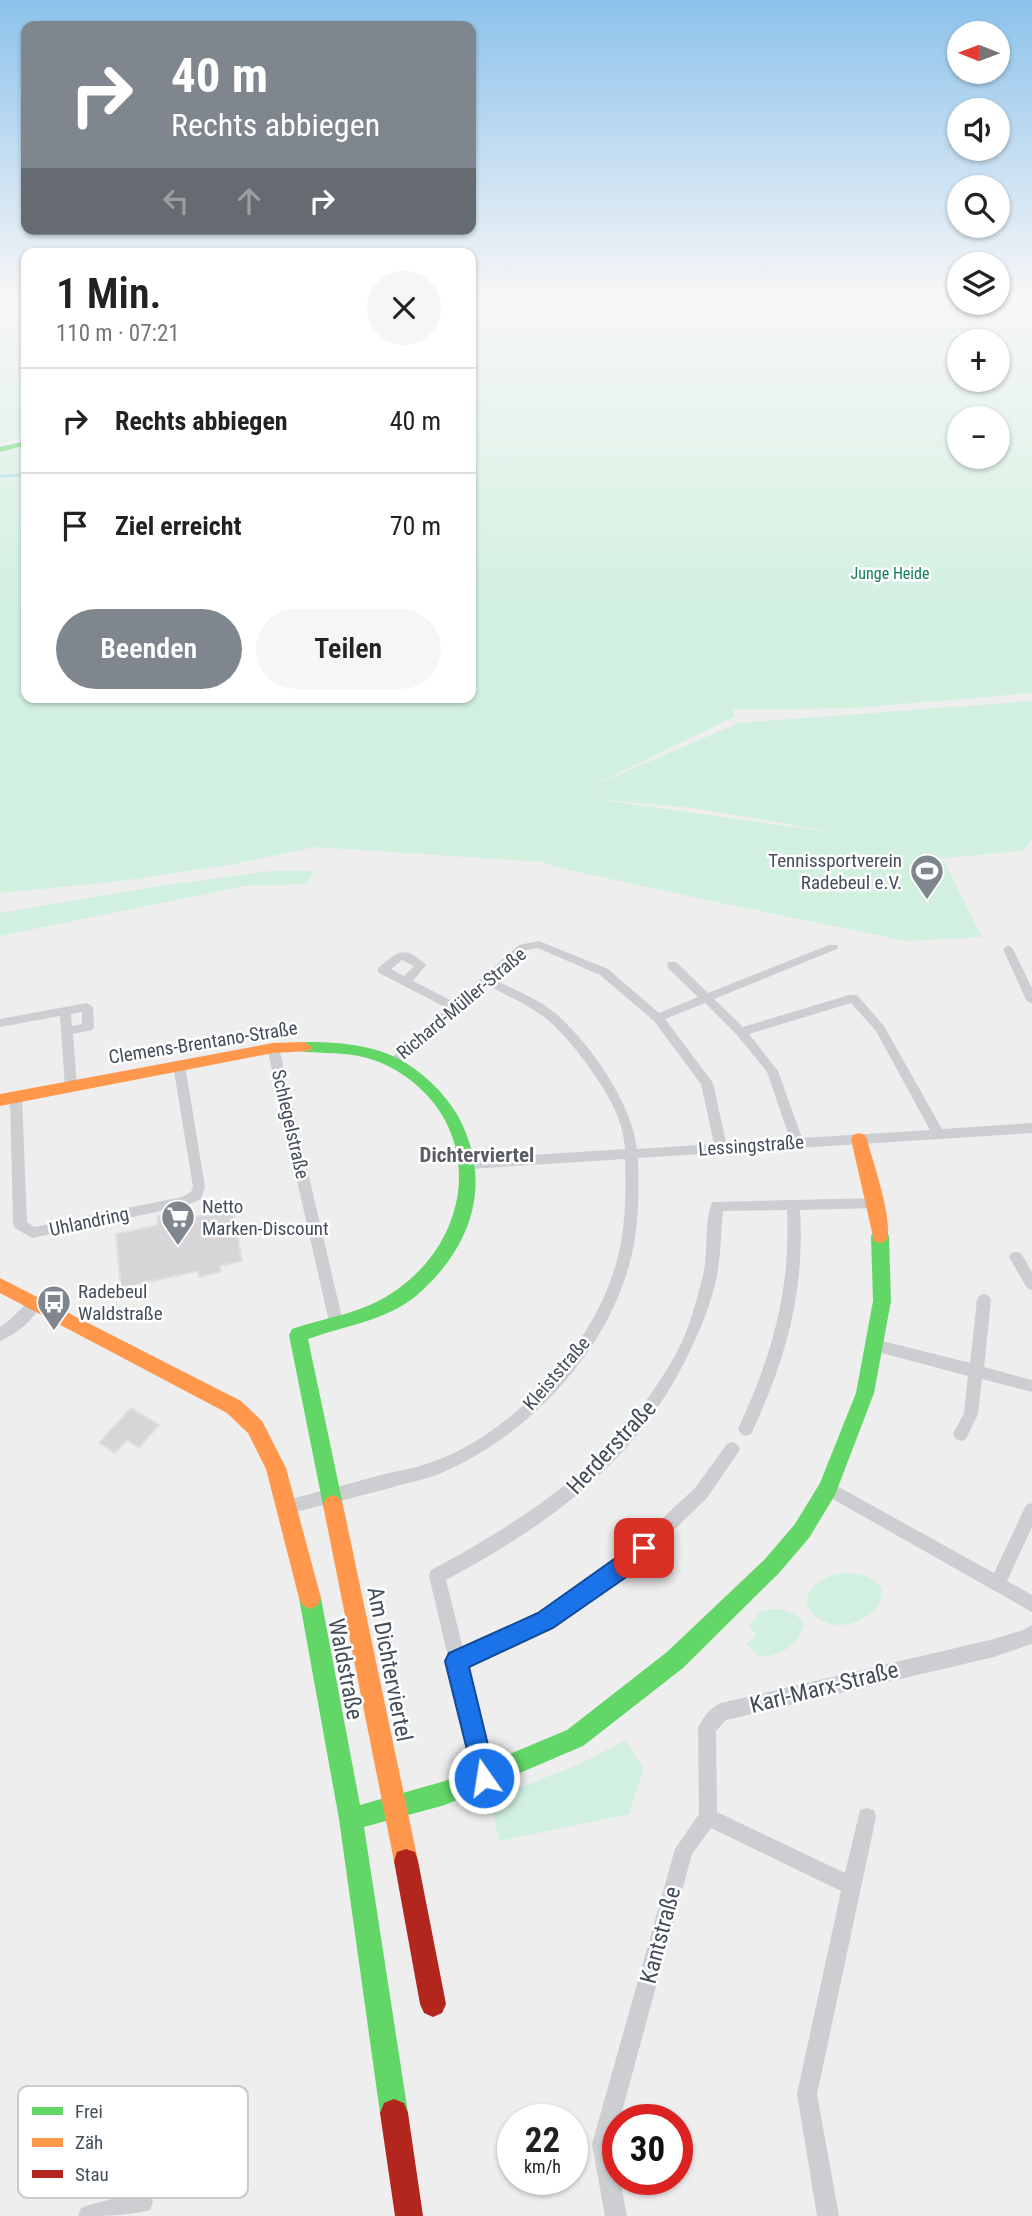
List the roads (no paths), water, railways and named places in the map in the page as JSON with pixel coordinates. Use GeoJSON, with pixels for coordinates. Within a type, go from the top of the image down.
{"type":"FeatureCollection","features":[{"type":"Feature","properties":{"kind":"street"},"geometry":{"type":"LineString","coordinates":[[0,450],[21,444]]}},
{"type":"Feature","properties":{"kind":"street","name":"Richard-Müller-Straße"},"geometry":{"type":"LineString","coordinates":[[393,1062],[523,947],[530,945],[539,944],[604,972],[658,1018]]}},
{"type":"Feature","properties":{"kind":"street"},"geometry":{"type":"LineString","coordinates":[[721,1147],[707,1083],[658,1018],[833,947]]}},
{"type":"Feature","properties":{"kind":"street"},"geometry":{"type":"LineString","coordinates":[[1008,949],[1032,1000]]}},
{"type":"Feature","properties":{"kind":"street"},"geometry":{"type":"LineString","coordinates":[[672,965],[741,1032],[772,1072],[797,1142]]}},
{"type":"Feature","properties":{"kind":"street","name":"Kleiststraße"},"geometry":{"type":"LineString","coordinates":[[286,1507],[454,1461],[510,1424],[547,1389],[579,1352],[598,1323],[617,1282],[629,1235],[632,1202],[632,1153],[624,1115],[597,1071],[551,1017],[487,980]]}},
{"type":"Feature","properties":{"kind":"street"},"geometry":{"type":"LineString","coordinates":[[406,981],[456,1008]]}},
{"type":"Feature","properties":{"kind":"street"},"geometry":{"type":"LineString","coordinates":[[741,1032],[853,998],[880,1029],[939,1134]]}},
{"type":"Feature","properties":{"kind":"street"},"geometry":{"type":"LineString","coordinates":[[0,1023],[87,1007],[88,1027],[67,1031]]}},
{"type":"Feature","properties":{"kind":"street"},"geometry":{"type":"LineString","coordinates":[[65,1011],[71,1087]]}},
{"type":"Feature","properties":{"kind":"street","name":"Clemens-Brentano-Straße"},"geometry":{"type":"LineString","coordinates":[[8,1098],[273,1048],[319,1045],[358,1051],[393,1062],[424,1084],[448,1111],[470,1164],[468,1202],[455,1234],[430,1269],[408,1292],[377,1312],[298,1335]]}},
{"type":"Feature","properties":{"kind":"street","name":"Schlegelstraße"},"geometry":{"type":"LineString","coordinates":[[273,1048],[336,1322]]}},
{"type":"Feature","properties":{"kind":"street","name":"Uhlandring"},"geometry":{"type":"LineString","coordinates":[[8,1098],[20,1224],[32,1233],[185,1201],[196,1195],[199,1187],[179,1065]]}},
{"type":"Feature","properties":{"kind":"street","name":"Lessingstraße"},"geometry":{"type":"LineString","coordinates":[[470,1164],[1032,1128]]}},
{"type":"Feature","properties":{"kind":"street"},"geometry":{"type":"LineString","coordinates":[[351,1819],[444,1793],[575,1738],[666,1668],[772,1566],[802,1531],[828,1488],[865,1393],[882,1301],[876,1203],[859,1139]]}},
{"type":"Feature","properties":{"kind":"street"},"geometry":{"type":"LineString","coordinates":[[746,1429],[766,1388],[784,1327],[794,1264],[793,1205],[876,1203]]}},
{"type":"Feature","properties":{"kind":"street","name":"Herderstraße"},"geometry":{"type":"LineString","coordinates":[[456,1661],[438,1576],[521,1531],[565,1498],[604,1463],[634,1430],[675,1372],[691,1341],[713,1264],[718,1206],[793,1205]]}},
{"type":"Feature","properties":{"kind":"street"},"geometry":{"type":"LineString","coordinates":[[1016,1257],[1032,1284]]}},
{"type":"Feature","properties":{"kind":"street","name":"Waldstraße"},"geometry":{"type":"LineString","coordinates":[[0,1285],[234,1406],[255,1427],[268,1447],[304,1572],[351,1819],[409,2216]]}},
{"type":"Feature","properties":{"kind":"street"},"geometry":{"type":"LineString","coordinates":[[961,1434],[971,1414],[984,1300]]}},
{"type":"Feature","properties":{"kind":"street"},"geometry":{"type":"LineString","coordinates":[[0,1335],[18,1323],[36,1304]]}},
{"type":"Feature","properties":{"kind":"street","name":"Am Dichterviertel"},"geometry":{"type":"LineString","coordinates":[[298,1335],[333,1494],[433,2004]]}},
{"type":"Feature","properties":{"kind":"street"},"geometry":{"type":"LineString","coordinates":[[874,1345],[1032,1386]]}},
{"type":"Feature","properties":{"kind":"street"},"geometry":{"type":"LineString","coordinates":[[484,1778],[456,1661],[545,1620],[624,1566],[701,1493],[732,1449]]}},
{"type":"Feature","properties":{"kind":"street"},"geometry":{"type":"LineString","coordinates":[[828,1488],[1032,1604]]}},
{"type":"Feature","properties":{"kind":"street"},"geometry":{"type":"LineString","coordinates":[[997,1585],[1032,1510]]}},
{"type":"Feature","properties":{"kind":"street","name":"Karl-Marx-Straße"},"geometry":{"type":"LineString","coordinates":[[708,1817],[707,1728],[722,1712],[994,1648],[1028,1637],[1032,1633]]}},
{"type":"Feature","properties":{"kind":"street"},"geometry":{"type":"LineString","coordinates":[[708,1817],[853,1887]]}},
{"type":"Feature","properties":{"kind":"street","name":"Kantstraße"},"geometry":{"type":"LineString","coordinates":[[616,2216],[603,2144],[684,1849],[708,1817]]}},
{"type":"Feature","properties":{"kind":"street"},"geometry":{"type":"LineString","coordinates":[[828,2216],[807,2094],[867,1817]]}},
{"type":"Feature","properties":{"kind":"street"},"geometry":{"type":"LineString","coordinates":[[89,2216],[142,2202]]}},
{"type":"Feature","properties":{"kind":"waterway"},"geometry":{"type":"LineString","coordinates":[[0,476],[21,475]]}},
{"type":"Feature","properties":{"kind":"place","name":"Tennissportverein Radebeul e.V."},"geometry":{"type":"Point","coordinates":[927,901]}},
{"type":"Feature","properties":{"kind":"place","name":"Netto Marken-Discount"},"geometry":{"type":"Point","coordinates":[178,1247]}},
{"type":"Feature","properties":{"kind":"place","name":"Radebeul Waldstraße"},"geometry":{"type":"Point","coordinates":[54,1332]}},
{"type":"Feature","properties":{"kind":"district","name":"Dichterviertel"},"geometry":{"type":"Point","coordinates":[477,1155]}},
{"type":"Feature","properties":{"kind":"park label","name":"Junge Heide"},"geometry":{"type":"Point","coordinates":[890,573]}}]}
